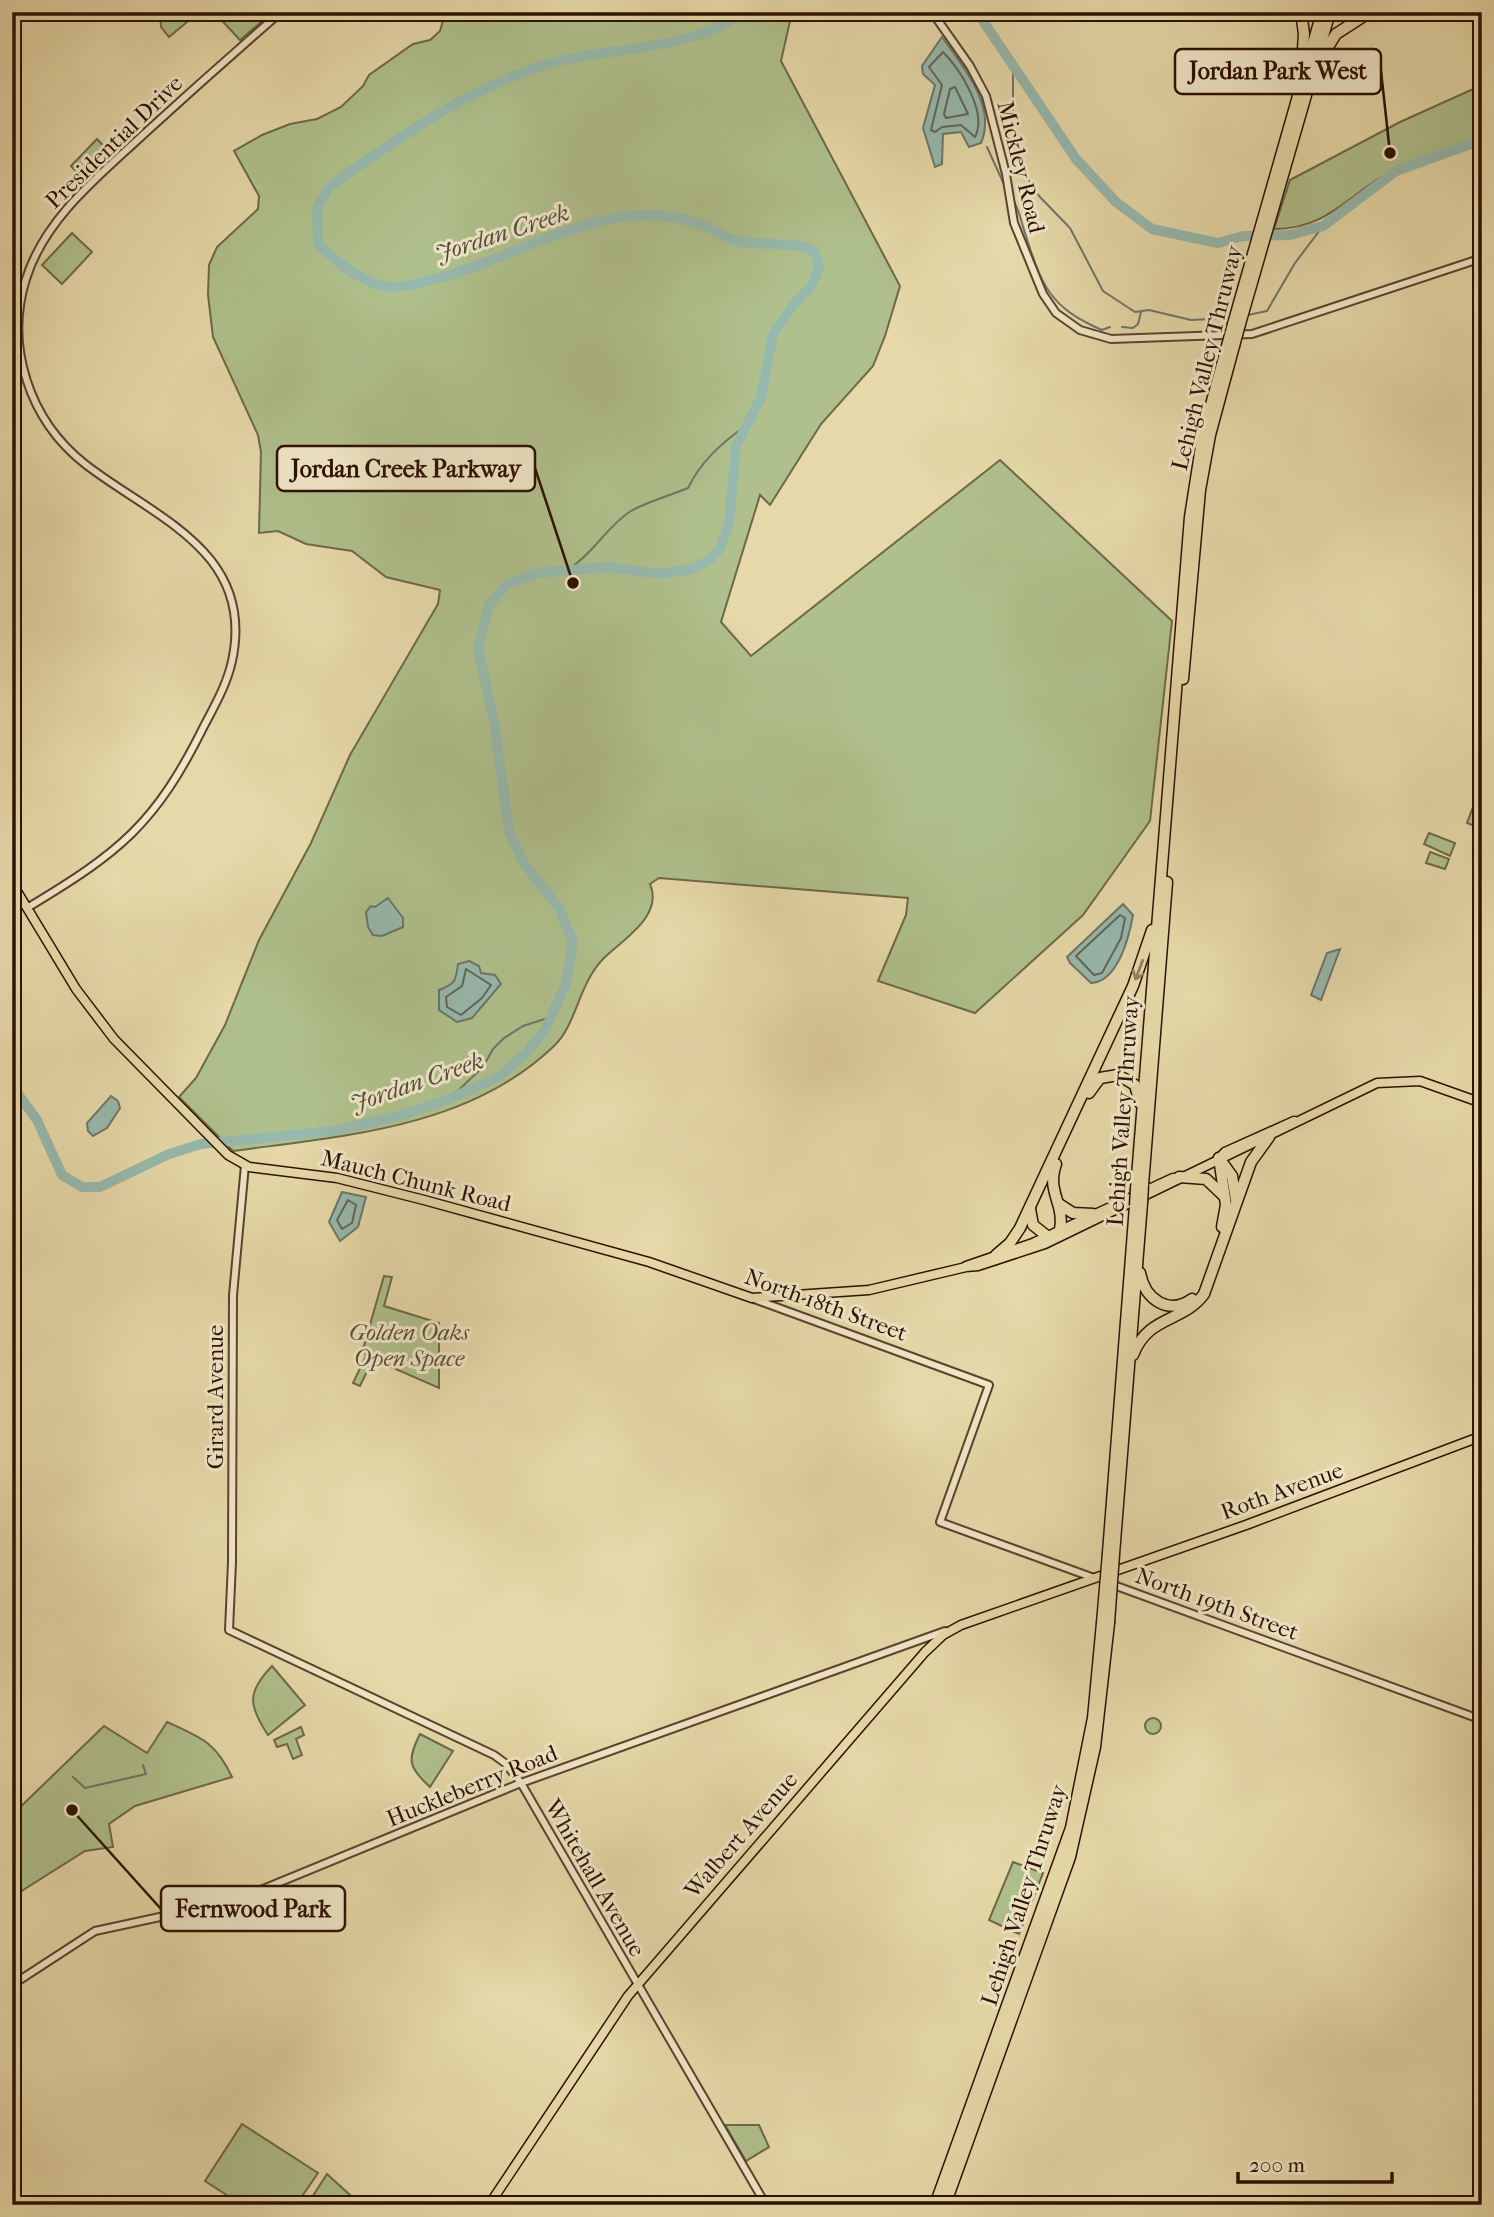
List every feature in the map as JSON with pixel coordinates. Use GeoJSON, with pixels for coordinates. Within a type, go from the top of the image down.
{"type":"FeatureCollection","features":[{"type":"Feature","properties":{"kind":"highway"},"geometry":{"type":"LineString","coordinates":[[1299,93],[1304,42],[1301,12]]}},
{"type":"Feature","properties":{"kind":"highway","name":"Lehigh Valley Thruway"},"geometry":{"type":"LineString","coordinates":[[1140,1187],[1142,1112],[1189,517],[1203,434],[1273,197],[1322,12]]}},
{"type":"Feature","properties":{"kind":"highway","name":"Lehigh Valley Thruway"},"geometry":{"type":"LineString","coordinates":[[1273,197],[1292,145],[1330,12]]}},
{"type":"Feature","properties":{"kind":"highway"},"geometry":{"type":"LineString","coordinates":[[1292,145],[1326,46],[1340,31],[1370,12]]}},
{"type":"Feature","properties":{"kind":"highway","name":"Lehigh Valley Thruway"},"geometry":{"type":"LineString","coordinates":[[945,2205],[1070,1857],[1095,1747],[1195,527],[1210,435],[1230,346]]}},
{"type":"Feature","properties":{"kind":"highway"},"geometry":{"type":"LineString","coordinates":[[996,1255],[1016,1236],[1137,976],[1158,905]]}},
{"type":"Feature","properties":{"kind":"highway"},"geometry":{"type":"LineString","coordinates":[[1031,1205],[1033,1224],[1054,1235],[1062,1216],[1051,1184],[1055,1167],[1096,1082],[1109,1075],[1127,1078],[1136,1088],[1142,1112]]}},
{"type":"Feature","properties":{"kind":"highway"},"geometry":{"type":"LineString","coordinates":[[1129,1365],[1146,1332],[1189,1309],[1204,1294],[1255,1154],[1269,1138]]}},
{"type":"Feature","properties":{"kind":"highway"},"geometry":{"type":"LineString","coordinates":[[1219,1158],[1226,1164],[1234,1181],[1235,1211]]}},
{"type":"Feature","properties":{"kind":"highway"},"geometry":{"type":"LineString","coordinates":[[1137,1262],[1143,1285],[1151,1298],[1168,1306],[1189,1301],[1202,1284],[1225,1218],[1226,1201],[1219,1158]]}},
{"type":"Feature","properties":{"kind":"highway"},"geometry":{"type":"LineString","coordinates":[[1179,1177],[1210,1181],[1226,1201]]}},
{"type":"Feature","properties":{"kind":"highway"},"geometry":{"type":"LineString","coordinates":[[1057,1202],[1073,1213],[1093,1214]]}},
{"type":"Feature","properties":{"kind":"highway","name":"Lehigh Valley Thruway"},"geometry":{"type":"LineString","coordinates":[[1111,1554],[1137,1262],[1138,1205]]}},
{"type":"Feature","properties":{"kind":"highway","name":"Lehigh Valley Thruway"},"geometry":{"type":"LineString","coordinates":[[935,2205],[1070,1828],[1093,1718],[1106,1623]]}},
{"type":"Feature","properties":{"kind":"main road","name":"Mauch Chunk Road"},"geometry":{"type":"LineString","coordinates":[[12,883],[63,970],[96,1017],[137,1065],[228,1155],[245,1165],[355,1182],[649,1262]]}},
{"type":"Feature","properties":{"kind":"main road"},"geometry":{"type":"LineString","coordinates":[[966,1267],[1054,1235],[1093,1214],[1269,1138],[1303,1118],[1375,1084],[1409,1080],[1482,1103]]}},
{"type":"Feature","properties":{"kind":"main road"},"geometry":{"type":"LineString","coordinates":[[1219,1158],[1224,1152],[1283,1124],[1303,1118]]}},
{"type":"Feature","properties":{"kind":"main road"},"geometry":{"type":"LineString","coordinates":[[752,1298],[869,1290],[997,1261],[1166,1187],[1179,1177]]}},
{"type":"Feature","properties":{"kind":"main road","name":"North 18th Street"},"geometry":{"type":"LineString","coordinates":[[649,1262],[752,1298]]}},
{"type":"Feature","properties":{"kind":"main road","name":"Roth Avenue"},"geometry":{"type":"LineString","coordinates":[[1095,1578],[1482,1437]]}},
{"type":"Feature","properties":{"kind":"main road","name":"Walbert Avenue"},"geometry":{"type":"LineString","coordinates":[[489,2205],[637,1984],[925,1651],[953,1628],[1095,1578]]}},
{"type":"Feature","properties":{"kind":"street","name":"Presidential Drive"},"geometry":{"type":"LineString","coordinates":[[27,908],[114,852],[163,800],[185,765],[224,687],[235,640],[229,594],[217,569],[201,547],[181,528],[83,463],[59,439],[38,409],[24,376],[19,347],[19,311],[26,277],[41,243],[69,207],[181,100],[281,12]]}},
{"type":"Feature","properties":{"kind":"street","name":"Mickley Road"},"geometry":{"type":"LineString","coordinates":[[932,12],[981,86],[992,114],[1018,234],[1050,306],[1071,325],[1111,339],[1252,334],[1482,258]]}},
{"type":"Feature","properties":{"kind":"street","name":"Girard Avenue"},"geometry":{"type":"LineString","coordinates":[[229,1630],[232,1562],[233,1295],[245,1165]]}},
{"type":"Feature","properties":{"kind":"street"},"geometry":{"type":"LineString","coordinates":[[783,1310],[786,1296]]}},
{"type":"Feature","properties":{"kind":"street","name":"North 18th Street"},"geometry":{"type":"LineString","coordinates":[[752,1298],[989,1385],[940,1521]]}},
{"type":"Feature","properties":{"kind":"street","name":"North 19th Street"},"geometry":{"type":"LineString","coordinates":[[940,1521],[1482,1720]]}},
{"type":"Feature","properties":{"kind":"street","name":"Huckleberry Road"},"geometry":{"type":"LineString","coordinates":[[12,1985],[95,1931],[234,1901],[521,1783],[953,1628]]}},
{"type":"Feature","properties":{"kind":"street","name":"Whitehall Avenue"},"geometry":{"type":"LineString","coordinates":[[229,1630],[494,1755],[521,1783],[766,2205]]}},
{"type":"Feature","properties":{"kind":"green space"},"geometry":{"type":"Polygon","coordinates":[[[160,12],[199,12],[169,37],[161,27],[160,12]]]}},
{"type":"Feature","properties":{"kind":"green space"},"geometry":{"type":"Polygon","coordinates":[[[214,12],[273,12],[240,40],[214,12]]]}},
{"type":"Feature","properties":{"kind":"green space"},"geometry":{"type":"Polygon","coordinates":[[[453,12],[507,17],[624,12],[792,12],[781,61],[900,286],[873,366],[821,424],[770,505],[760,495],[721,622],[751,656],[1000,460],[1172,621],[1150,821],[1083,915],[975,1013],[878,981],[906,915],[908,898],[659,878],[650,884],[653,896],[646,917],[595,969],[562,1037],[520,1073],[484,1095],[403,1124],[318,1140],[233,1151],[179,1097],[196,1078],[225,1025],[259,940],[311,843],[350,755],[438,604],[440,590],[386,577],[352,551],[306,544],[278,531],[259,533],[261,452],[258,435],[213,337],[208,295],[209,265],[217,247],[258,209],[259,196],[234,151],[262,135],[290,124],[317,119],[341,107],[363,86],[369,75],[413,44],[430,40],[440,31],[444,17],[453,12]]]}},
{"type":"Feature","properties":{"kind":"green space"},"geometry":{"type":"Polygon","coordinates":[[[1482,85],[1482,136],[1396,169],[1326,216],[1311,223],[1274,229],[1290,180],[1400,122],[1482,85]]]}},
{"type":"Feature","properties":{"kind":"green space"},"geometry":{"type":"Polygon","coordinates":[[[97,139],[113,156],[85,181],[71,166],[97,139]]]}},
{"type":"Feature","properties":{"kind":"green space"},"geometry":{"type":"Polygon","coordinates":[[[72,233],[92,252],[62,284],[42,265],[72,233]]]}},
{"type":"Feature","properties":{"kind":"green space"},"geometry":{"type":"Polygon","coordinates":[[[1476,799],[1482,801],[1482,829],[1467,823],[1476,799]]]}},
{"type":"Feature","properties":{"kind":"green space"},"geometry":{"type":"Polygon","coordinates":[[[1429,833],[1455,843],[1450,856],[1424,844],[1429,833]]]}},
{"type":"Feature","properties":{"kind":"green space"},"geometry":{"type":"Polygon","coordinates":[[[1430,852],[1449,859],[1445,869],[1426,863],[1430,852]]]}},
{"type":"Feature","properties":{"kind":"green space","name":"Golden Oaks Open Space"},"geometry":{"type":"Polygon","coordinates":[[[384,1276],[392,1277],[384,1306],[439,1323],[439,1388],[373,1359],[360,1386],[353,1383],[366,1356],[363,1349],[384,1276]]]}},
{"type":"Feature","properties":{"kind":"green space"},"geometry":{"type":"Polygon","coordinates":[[[272,1666],[305,1705],[268,1735],[257,1715],[253,1699],[258,1684],[272,1666]]]}},
{"type":"Feature","properties":{"kind":"green space"},"geometry":{"type":"Polygon","coordinates":[[[1153,1718],[1161,1726],[1153,1734],[1145,1726],[1153,1718]]]}},
{"type":"Feature","properties":{"kind":"green space"},"geometry":{"type":"Polygon","coordinates":[[[167,1722],[206,1742],[220,1756],[232,1777],[135,1806],[109,1824],[113,1847],[85,1851],[12,1897],[12,1815],[104,1726],[147,1753],[167,1722]]]}},
{"type":"Feature","properties":{"kind":"green space"},"geometry":{"type":"Polygon","coordinates":[[[301,1727],[304,1735],[296,1739],[302,1755],[293,1759],[287,1744],[277,1747],[274,1740],[301,1727]]]}},
{"type":"Feature","properties":{"kind":"green space"},"geometry":{"type":"Polygon","coordinates":[[[420,1734],[453,1751],[430,1787],[417,1774],[412,1763],[413,1750],[420,1734]]]}},
{"type":"Feature","properties":{"kind":"green space"},"geometry":{"type":"Polygon","coordinates":[[[1013,1862],[1043,1873],[1019,1934],[989,1920],[1013,1862]]]}},
{"type":"Feature","properties":{"kind":"green space"},"geometry":{"type":"Polygon","coordinates":[[[242,2124],[318,2173],[296,2205],[242,2205],[205,2181],[242,2124]]]}},
{"type":"Feature","properties":{"kind":"green space"},"geometry":{"type":"Polygon","coordinates":[[[725,2125],[759,2125],[769,2147],[746,2161],[725,2125]]]}},
{"type":"Feature","properties":{"kind":"green space"},"geometry":{"type":"Polygon","coordinates":[[[327,2174],[361,2205],[307,2205],[327,2174]]]}},
{"type":"Feature","properties":{"kind":"water"},"geometry":{"type":"Polygon","coordinates":[[[942,37],[975,87],[985,115],[985,129],[981,143],[969,147],[961,132],[943,134],[942,164],[935,167],[923,128],[935,85],[923,74],[922,66],[942,37]]]}},
{"type":"Feature","properties":{"kind":"water"},"geometry":{"type":"Polygon","coordinates":[[[388,898],[403,918],[403,927],[382,936],[373,935],[368,927],[366,912],[371,906],[375,907],[388,898]]]}},
{"type":"Feature","properties":{"kind":"water"},"geometry":{"type":"Polygon","coordinates":[[[1123,904],[1133,915],[1121,957],[1108,975],[1091,983],[1067,957],[1123,904]]]}},
{"type":"Feature","properties":{"kind":"water"},"geometry":{"type":"Polygon","coordinates":[[[1340,949],[1321,1000],[1311,995],[1327,953],[1340,949]]]}},
{"type":"Feature","properties":{"kind":"water"},"geometry":{"type":"Polygon","coordinates":[[[469,961],[479,966],[481,973],[495,975],[501,984],[472,1018],[457,1022],[439,1010],[439,990],[454,981],[458,964],[469,961]]]}},
{"type":"Feature","properties":{"kind":"water"},"geometry":{"type":"Polygon","coordinates":[[[111,1096],[118,1101],[120,1108],[107,1128],[93,1136],[88,1131],[87,1123],[111,1096]]]}},
{"type":"Feature","properties":{"kind":"water"},"geometry":{"type":"Polygon","coordinates":[[[342,1192],[366,1197],[358,1227],[340,1241],[329,1222],[342,1192]]]}},
{"type":"Feature","properties":{"kind":"waterway","name":"Jordan Creek"},"geometry":{"type":"LineString","coordinates":[[12,1086],[37,1120],[62,1175],[82,1187],[100,1187],[169,1154],[201,1144],[333,1131],[399,1116],[449,1099],[500,1076],[527,1052],[545,1030],[566,984],[573,941],[559,908],[523,862],[509,832],[495,727],[478,649],[489,605],[506,585],[537,573],[605,567],[662,574],[690,569],[709,561],[720,548],[729,524],[736,446],[761,398],[773,334],[794,304],[811,287],[819,267],[815,252],[787,244],[734,240],[698,224],[671,217],[625,216],[571,229],[464,271],[402,287],[390,287],[360,277],[318,244],[317,208],[330,186],[404,135],[456,104],[510,77],[563,60],[645,47],[698,35],[743,12]]}},
{"type":"Feature","properties":{"kind":"waterway","name":"Jordan Creek"},"geometry":{"type":"LineString","coordinates":[[977,12],[1076,159],[1116,202],[1152,229],[1218,243],[1243,236],[1290,235],[1323,226],[1396,171],[1482,140]]}},
{"type":"Feature","properties":{"kind":"waterway"},"geometry":{"type":"LineString","coordinates":[[1013,65],[1013,131],[1019,165],[1039,196],[1070,228],[1103,291],[1135,312],[1149,310],[1191,320],[1229,318]]}},
{"type":"Feature","properties":{"kind":"waterway"},"geometry":{"type":"LineString","coordinates":[[987,147],[1007,191]]}},
{"type":"Feature","properties":{"kind":"waterway"},"geometry":{"type":"LineString","coordinates":[[1012,198],[1037,267],[1050,293],[1070,313],[1084,321],[1102,330],[1110,327]]}},
{"type":"Feature","properties":{"kind":"waterway"},"geometry":{"type":"LineString","coordinates":[[1248,315],[1267,311],[1295,263],[1323,226]]}},
{"type":"Feature","properties":{"kind":"waterway"},"geometry":{"type":"LineString","coordinates":[[1122,327],[1133,328],[1138,324],[1141,312]]}},
{"type":"Feature","properties":{"kind":"waterway","name":"Jordan Creek"},"geometry":{"type":"LineString","coordinates":[[570,568],[622,517],[652,501],[688,488],[712,454],[745,426]]}},
{"type":"Feature","properties":{"kind":"waterway"},"geometry":{"type":"LineString","coordinates":[[449,1099],[483,1067],[493,1049],[504,1038],[523,1026],[551,1017]]}},
{"type":"Feature","properties":{"kind":"waterway"},"geometry":{"type":"LineString","coordinates":[[73,1777],[85,1788],[146,1774],[143,1765]]}},
{"type":"Feature","properties":{"kind":"place","name":"Jordan Park West"},"geometry":{"type":"Point","coordinates":[1390,153]}},
{"type":"Feature","properties":{"kind":"place","name":"Jordan Creek Parkway"},"geometry":{"type":"Point","coordinates":[573,583]}},
{"type":"Feature","properties":{"kind":"place","name":"Fernwood Park"},"geometry":{"type":"Point","coordinates":[72,1810]}}]}
